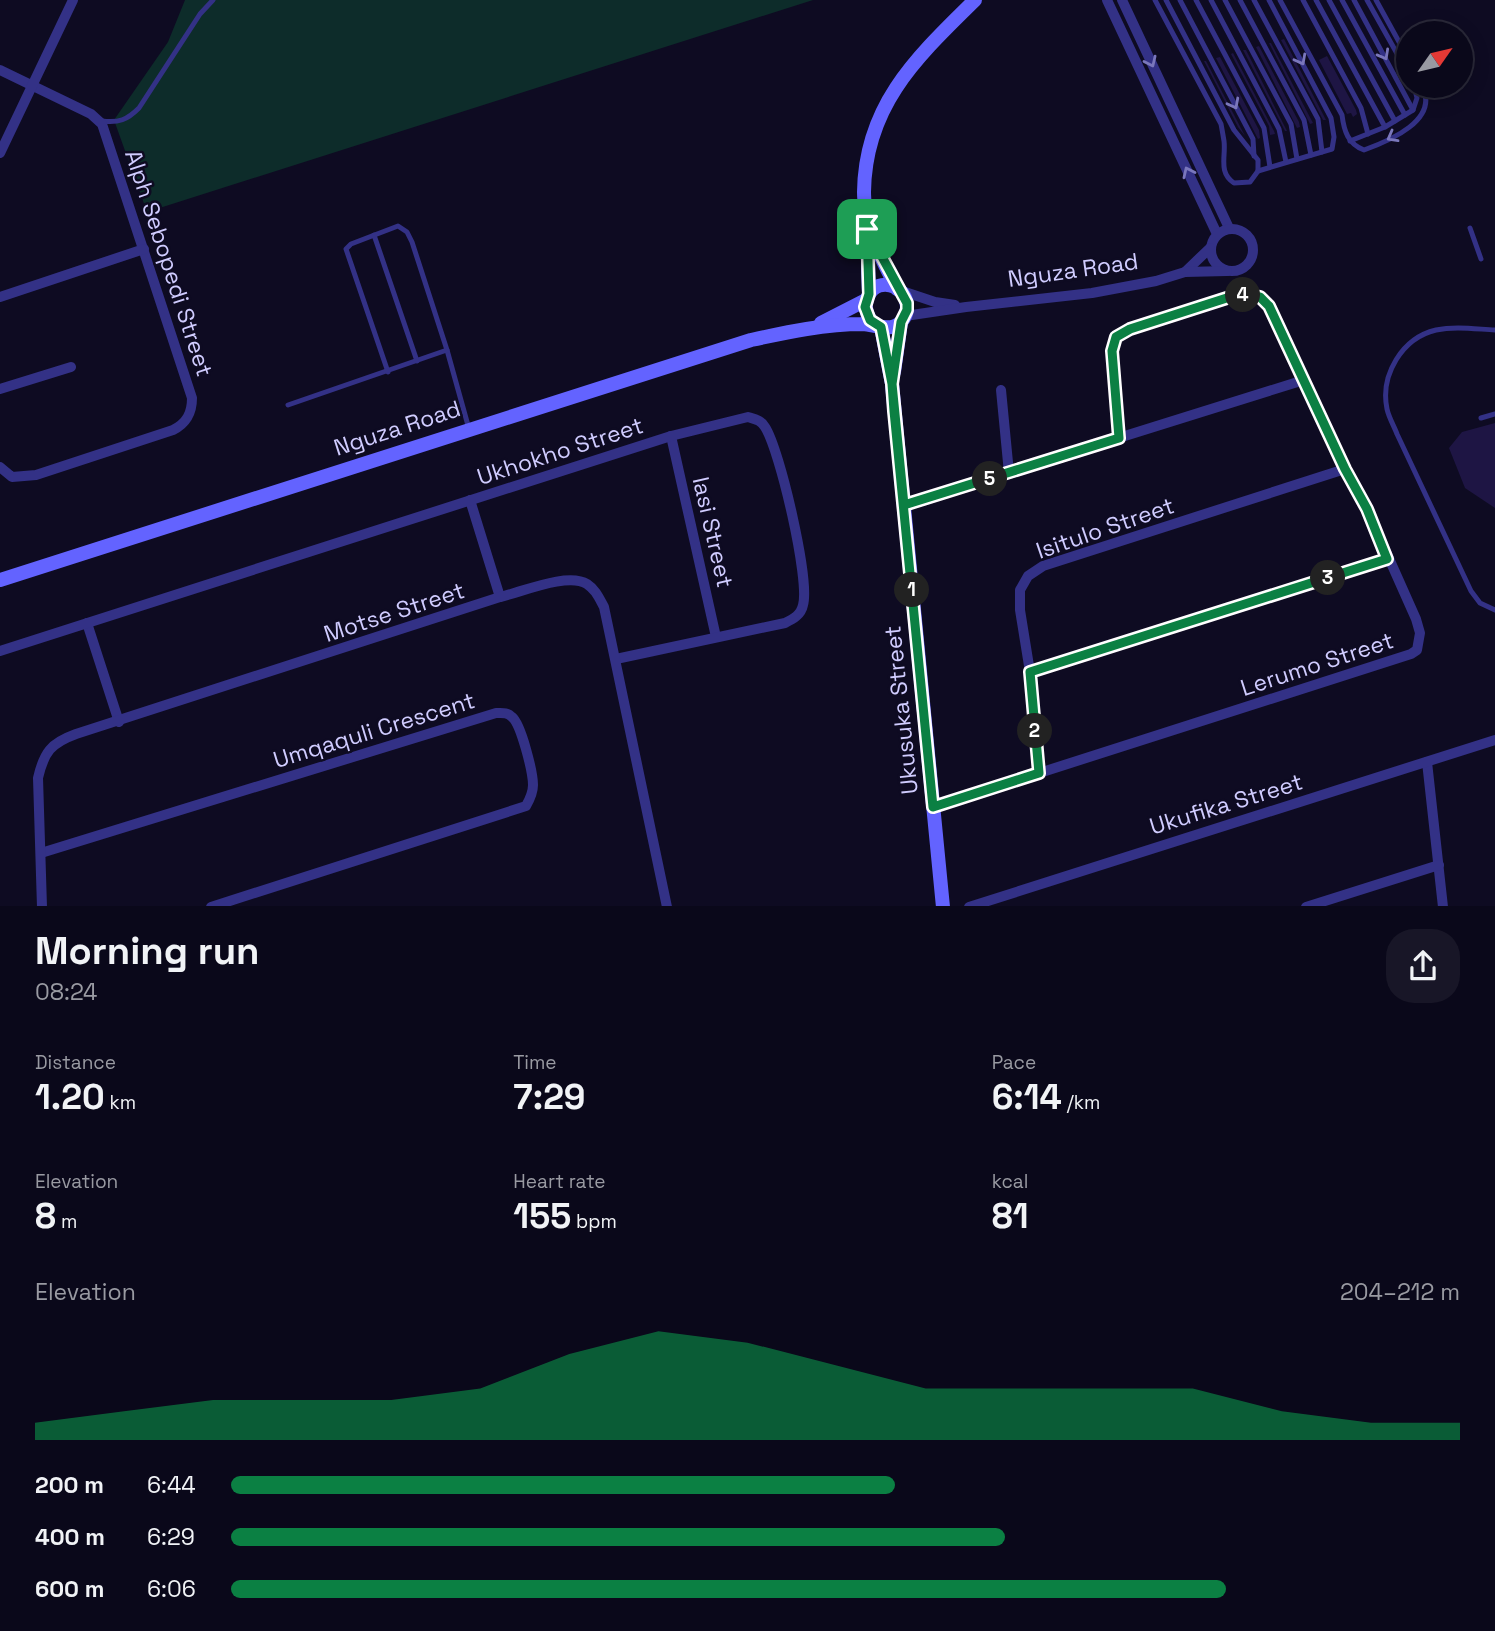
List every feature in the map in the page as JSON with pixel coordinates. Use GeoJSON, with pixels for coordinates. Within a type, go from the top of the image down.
{"type":"FeatureCollection","features":[{"type":"Feature","properties":{"kind":"street"},"geometry":{"type":"LineString","coordinates":[[0,153],[73,0]]}},
{"type":"Feature","properties":{"kind":"street"},"geometry":{"type":"LineString","coordinates":[[867,229],[907,303],[903,319],[895,326],[878,326],[866,314],[867,229],[864,193],[867,156],[880,114],[909,67],[975,0]]}},
{"type":"Feature","properties":{"kind":"street"},"geometry":{"type":"LineString","coordinates":[[1107,0],[1217,234]]}},
{"type":"Feature","properties":{"kind":"street"},"geometry":{"type":"LineString","coordinates":[[1122,0],[1229,228]]}},
{"type":"Feature","properties":{"kind":"street"},"geometry":{"type":"LineString","coordinates":[[0,70],[92,114],[99,120]]}},
{"type":"Feature","properties":{"kind":"street","name":"Alph Sebopedi Street"},"geometry":{"type":"LineString","coordinates":[[0,467],[12,477],[36,475],[173,430],[184,423],[190,414],[190,390],[107,136],[99,120]]}},
{"type":"Feature","properties":{"kind":"street"},"geometry":{"type":"LineString","coordinates":[[1229,228],[1248,235],[1253,254],[1246,266],[1227,271],[1216,264],[1210,248],[1217,234],[1229,228]]}},
{"type":"Feature","properties":{"kind":"street","name":"Nguza Road"},"geometry":{"type":"LineString","coordinates":[[1185,272],[1210,248]]}},
{"type":"Feature","properties":{"kind":"street"},"geometry":{"type":"LineString","coordinates":[[0,297],[144,249]]}},
{"type":"Feature","properties":{"kind":"street","name":"Nguza Road"},"geometry":{"type":"LineString","coordinates":[[903,319],[965,307],[1092,293],[1156,281],[1185,272],[1227,271]]}},
{"type":"Feature","properties":{"kind":"street"},"geometry":{"type":"LineString","coordinates":[[867,297],[881,286],[888,285],[899,290]]}},
{"type":"Feature","properties":{"kind":"street","name":"Nguza Road"},"geometry":{"type":"LineString","coordinates":[[899,290],[935,302],[965,307]]}},
{"type":"Feature","properties":{"kind":"street","name":"Lerumo Street"},"geometry":{"type":"LineString","coordinates":[[933,807],[1417,650],[1420,633],[1367,509],[1345,469],[1269,306],[1260,297],[1233,296],[1123,331],[1113,344],[1119,438]]}},
{"type":"Feature","properties":{"kind":"street","name":"Nguza Road"},"geometry":{"type":"LineString","coordinates":[[810,328],[867,297]]}},
{"type":"Feature","properties":{"kind":"street","name":"Ukusuka Street"},"geometry":{"type":"LineString","coordinates":[[892,384],[903,319]]}},
{"type":"Feature","properties":{"kind":"street","name":"Nguza Road"},"geometry":{"type":"LineString","coordinates":[[0,580],[751,340],[810,328],[878,326]]}},
{"type":"Feature","properties":{"kind":"street","name":"Ukusuka Street"},"geometry":{"type":"LineString","coordinates":[[878,326],[892,384],[943,906]]}},
{"type":"Feature","properties":{"kind":"street"},"geometry":{"type":"LineString","coordinates":[[0,389],[71,368]]}},
{"type":"Feature","properties":{"kind":"street"},"geometry":{"type":"LineString","coordinates":[[904,505],[1304,380]]}},
{"type":"Feature","properties":{"kind":"street"},"geometry":{"type":"LineString","coordinates":[[1000,390],[1009,473]]}},
{"type":"Feature","properties":{"kind":"street","name":"Ukhokho Street"},"geometry":{"type":"LineString","coordinates":[[0,651],[671,436],[747,417],[758,419],[765,427],[776,454],[791,508],[805,595],[803,607],[797,617],[785,623],[616,660]]}},
{"type":"Feature","properties":{"kind":"street","name":"Iasi Street"},"geometry":{"type":"LineString","coordinates":[[671,436],[716,637]]}},
{"type":"Feature","properties":{"kind":"street","name":"Isitulo Street"},"geometry":{"type":"LineString","coordinates":[[1039,773],[1030,672],[1020,610],[1020,590],[1028,576],[1043,566],[1345,469]]}},
{"type":"Feature","properties":{"kind":"street"},"geometry":{"type":"LineString","coordinates":[[470,500],[500,597]]}},
{"type":"Feature","properties":{"kind":"street"},"geometry":{"type":"LineString","coordinates":[[1030,672],[1387,559]]}},
{"type":"Feature","properties":{"kind":"street","name":"Motse Street"},"geometry":{"type":"LineString","coordinates":[[42,906],[38,778],[47,752],[65,738],[500,597],[569,579],[585,583],[595,591],[604,607],[667,906]]}},
{"type":"Feature","properties":{"kind":"street"},"geometry":{"type":"LineString","coordinates":[[87,623],[119,722]]}},
{"type":"Feature","properties":{"kind":"street","name":"Umqaquli Crescent"},"geometry":{"type":"LineString","coordinates":[[41,853],[496,713],[507,713],[514,718],[533,785],[526,806],[211,906]]}},
{"type":"Feature","properties":{"kind":"street","name":"Ukufika Street"},"geometry":{"type":"LineString","coordinates":[[969,906],[1495,740]]}},
{"type":"Feature","properties":{"kind":"street"},"geometry":{"type":"LineString","coordinates":[[1427,762],[1443,906]]}},
{"type":"Feature","properties":{"kind":"street"},"geometry":{"type":"LineString","coordinates":[[1306,906],[1439,865]]}},
{"type":"Feature","properties":{"kind":"street"},"geometry":{"type":"LineString","coordinates":[[1342,895],[1343,906]]}},
{"type":"Feature","properties":{"kind":"lane"},"geometry":{"type":"LineString","coordinates":[[99,120],[120,121],[139,108],[200,14],[214,0]]}},
{"type":"Feature","properties":{"kind":"lane"},"geometry":{"type":"LineString","coordinates":[[1155,0],[1221,124],[1225,175],[1234,183],[1245,184],[1254,179],[1258,171],[1258,160],[1234,130],[1166,0]]}},
{"type":"Feature","properties":{"kind":"lane"},"geometry":{"type":"LineString","coordinates":[[1180,0],[1252,139],[1254,156]]}},
{"type":"Feature","properties":{"kind":"lane"},"geometry":{"type":"LineString","coordinates":[[1196,0],[1264,128],[1270,167]]}},
{"type":"Feature","properties":{"kind":"lane"},"geometry":{"type":"LineString","coordinates":[[1211,0],[1279,129],[1286,162]]}},
{"type":"Feature","properties":{"kind":"lane"},"geometry":{"type":"LineString","coordinates":[[1225,0],[1291,124],[1297,159]]}},
{"type":"Feature","properties":{"kind":"lane"},"geometry":{"type":"LineString","coordinates":[[1240,0],[1304,120],[1311,155]]}},
{"type":"Feature","properties":{"kind":"lane"},"geometry":{"type":"LineString","coordinates":[[1254,0],[1318,119],[1322,152]]}},
{"type":"Feature","properties":{"kind":"lane"},"geometry":{"type":"LineString","coordinates":[[1258,171],[1332,149],[1334,137],[1331,118],[1269,0]]}},
{"type":"Feature","properties":{"kind":"lane"},"geometry":{"type":"LineString","coordinates":[[1280,0],[1342,115],[1344,130],[1357,148],[1364,150],[1409,128],[1423,115],[1426,98]]}},
{"type":"Feature","properties":{"kind":"lane"},"geometry":{"type":"LineString","coordinates":[[1303,0],[1361,108],[1368,134]]}},
{"type":"Feature","properties":{"kind":"lane"},"geometry":{"type":"LineString","coordinates":[[1316,0],[1385,127]]}},
{"type":"Feature","properties":{"kind":"lane"},"geometry":{"type":"LineString","coordinates":[[1328,0],[1395,121]]}},
{"type":"Feature","properties":{"kind":"lane"},"geometry":{"type":"LineString","coordinates":[[1342,0],[1405,115]]}},
{"type":"Feature","properties":{"kind":"lane"},"geometry":{"type":"LineString","coordinates":[[1354,0],[1413,110]]}},
{"type":"Feature","properties":{"kind":"lane"},"geometry":{"type":"LineString","coordinates":[[1367,0],[1396,52]]}},
{"type":"Feature","properties":{"kind":"lane"},"geometry":{"type":"LineString","coordinates":[[1376,0],[1396,36]]}},
{"type":"Feature","properties":{"kind":"lane"},"geometry":{"type":"LineString","coordinates":[[1350,141],[1385,127],[1413,110],[1417,98]]}},
{"type":"Feature","properties":{"kind":"lane"},"geometry":{"type":"LineString","coordinates":[[388,372],[346,249],[351,244],[398,226],[407,232],[447,350],[469,429]]}},
{"type":"Feature","properties":{"kind":"lane"},"geometry":{"type":"LineString","coordinates":[[1470,228],[1481,259]]}},
{"type":"Feature","properties":{"kind":"lane"},"geometry":{"type":"LineString","coordinates":[[374,234],[417,361]]}},
{"type":"Feature","properties":{"kind":"lane"},"geometry":{"type":"LineString","coordinates":[[1495,330],[1454,328],[1434,330],[1414,338],[1393,365],[1387,379],[1386,391],[1387,409],[1397,434],[1471,591],[1480,603],[1495,610]]}},
{"type":"Feature","properties":{"kind":"lane"},"geometry":{"type":"LineString","coordinates":[[288,405],[447,350]]}},
{"type":"Feature","properties":{"kind":"lane"},"geometry":{"type":"LineString","coordinates":[[1481,418],[1495,414]]}},
{"type":"Feature","properties":{"kind":"green space"},"geometry":{"type":"Polygon","coordinates":[[[185,0],[813,0],[147,212],[114,120],[168,42],[185,0]]]}},
{"type":"Feature","properties":{"kind":"building"},"geometry":{"type":"Polygon","coordinates":[[[1284,39],[1326,120],[1323,120],[1281,40],[1284,39]]]}},
{"type":"Feature","properties":{"kind":"building"},"geometry":{"type":"Polygon","coordinates":[[[1271,43],[1313,123],[1310,124],[1271,43]]]}},
{"type":"Feature","properties":{"kind":"building"},"geometry":{"type":"Polygon","coordinates":[[[1259,46],[1300,127],[1297,128],[1256,47],[1259,46]]]}},
{"type":"Feature","properties":{"kind":"building"},"geometry":{"type":"Polygon","coordinates":[[[1243,50],[1246,50],[1287,131],[1285,131],[1243,50]]]}},
{"type":"Feature","properties":{"kind":"building"},"geometry":{"type":"Polygon","coordinates":[[[1233,53],[1275,134],[1270,135],[1269,126],[1231,54],[1233,53]]]}},
{"type":"Feature","properties":{"kind":"building"},"geometry":{"type":"Polygon","coordinates":[[[1327,56],[1356,110],[1357,114],[1353,117],[1351,113],[1347,114],[1319,60],[1327,56]]]}},
{"type":"Feature","properties":{"kind":"building"},"geometry":{"type":"Polygon","coordinates":[[[1220,57],[1259,130],[1258,139],[1216,58],[1220,57]]]}},
{"type":"Feature","properties":{"kind":"building"},"geometry":{"type":"Polygon","coordinates":[[[1206,61],[1245,136],[1238,127],[1206,61]]]}},
{"type":"Feature","properties":{"kind":"building"},"geometry":{"type":"Polygon","coordinates":[[[1495,423],[1495,508],[1465,488],[1449,448],[1462,432],[1495,423]]]}},
{"type":"Feature","properties":{"kind":"route"},"geometry":{"type":"LineString","coordinates":[[867,229],[869,294],[865,307],[870,320],[881,327],[892,384],[894,411],[933,807],[1039,773],[1030,672],[1387,559],[1367,509],[1345,469],[1269,306],[1260,297],[1253,295],[1233,296],[1123,331],[1116,337],[1112,351],[1119,438],[904,505],[892,384],[901,322],[905,317],[907,303],[897,289],[867,229]]}}]}
